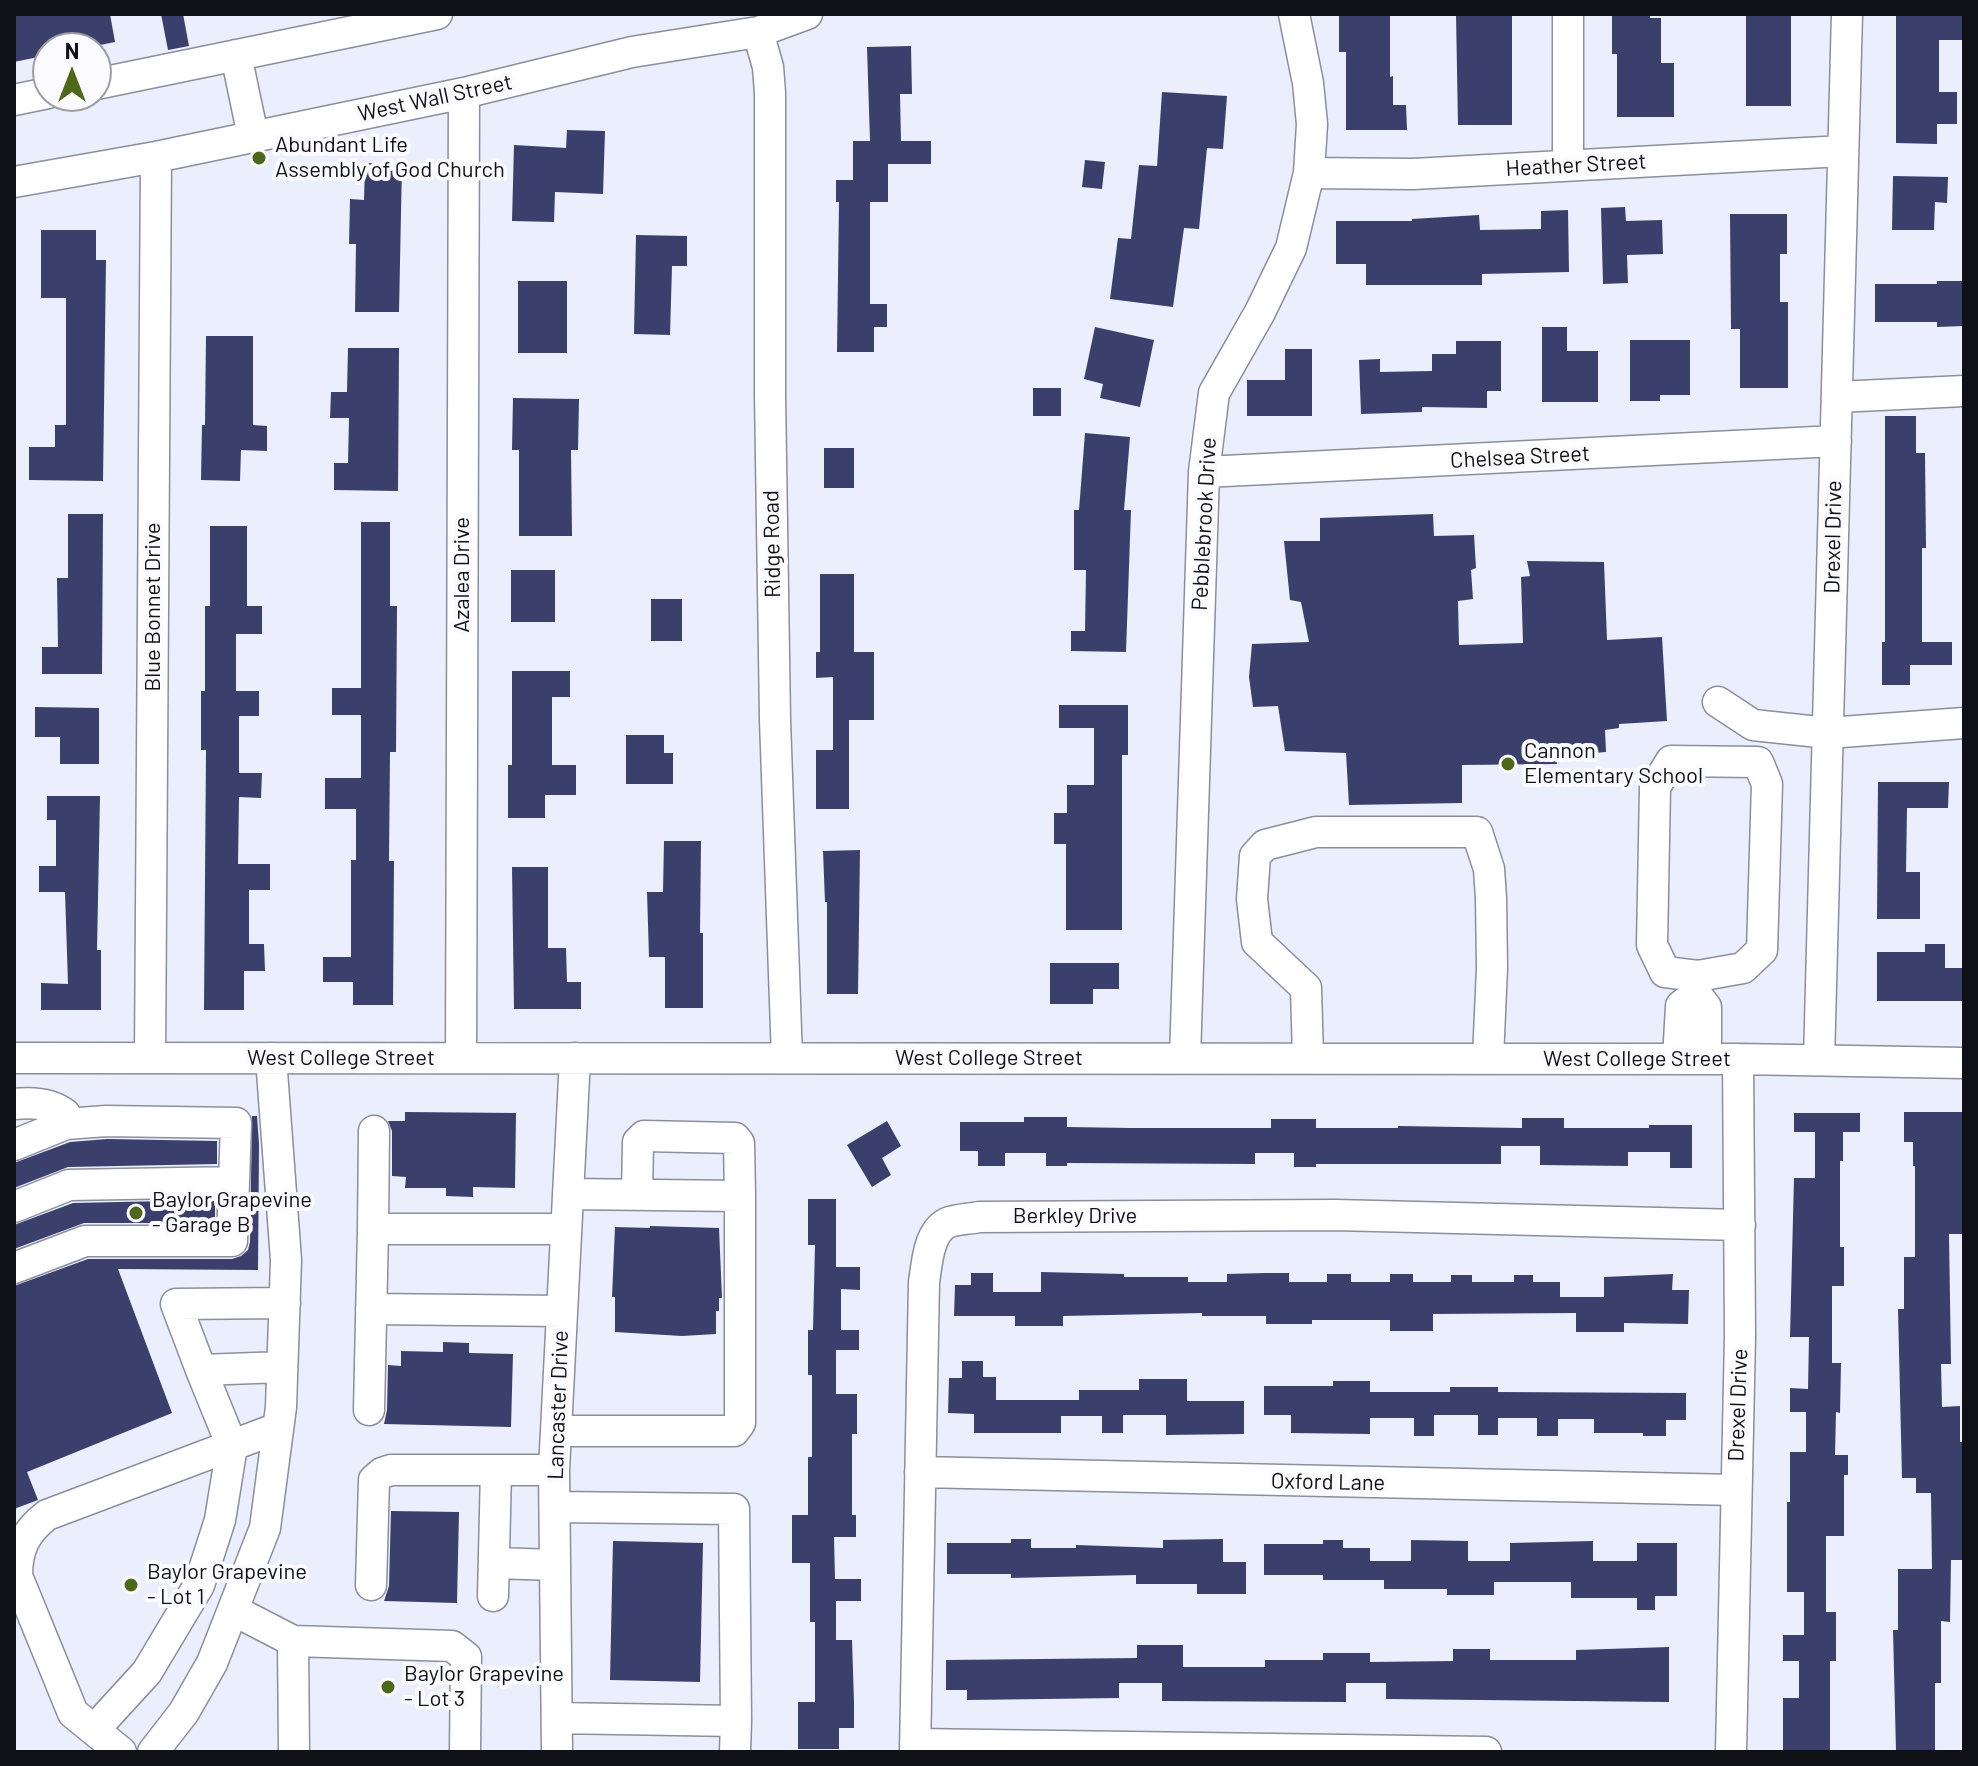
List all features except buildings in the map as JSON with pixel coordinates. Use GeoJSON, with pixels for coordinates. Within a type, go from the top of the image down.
{"type":"FeatureCollection","features":[{"type":"Feature","properties":{"kind":"street"},"geometry":{"type":"LineString","coordinates":[[112,81],[437,14]]}},
{"type":"Feature","properties":{"kind":"street","name":"West Wall Street"},"geometry":{"type":"LineString","coordinates":[[14,182],[156,157],[464,93],[632,52],[758,32],[807,14]]}},
{"type":"Feature","properties":{"kind":"street","name":"Pebblebrook Drive"},"geometry":{"type":"LineString","coordinates":[[1185,1058],[1204,472],[1214,393],[1260,312],[1291,248],[1309,173],[1312,124],[1308,83],[1294,14]]}},
{"type":"Feature","properties":{"kind":"street"},"geometry":{"type":"LineString","coordinates":[[1568,14],[1568,165]]}},
{"type":"Feature","properties":{"kind":"street","name":"Drexel Drive"},"geometry":{"type":"LineString","coordinates":[[1819,1060],[1847,14]]}},
{"type":"Feature","properties":{"kind":"street","name":"Ridge Road"},"geometry":{"type":"LineString","coordinates":[[758,32],[768,67],[770,93],[775,720],[787,1058]]}},
{"type":"Feature","properties":{"kind":"street"},"geometry":{"type":"LineString","coordinates":[[236,55],[253,136]]}},
{"type":"Feature","properties":{"kind":"street","name":"Azalea Drive"},"geometry":{"type":"LineString","coordinates":[[461,1058],[464,93]]}},
{"type":"Feature","properties":{"kind":"street","name":"Heather Street"},"geometry":{"type":"LineString","coordinates":[[1309,173],[1413,174],[1843,151]]}},
{"type":"Feature","properties":{"kind":"street","name":"Blue Bonnet Drive"},"geometry":{"type":"LineString","coordinates":[[150,1057],[156,157]]}},
{"type":"Feature","properties":{"kind":"street"},"geometry":{"type":"LineString","coordinates":[[1837,397],[1964,391]]}},
{"type":"Feature","properties":{"kind":"street","name":"Chelsea Street"},"geometry":{"type":"LineString","coordinates":[[1204,472],[1836,441]]}},
{"type":"Feature","properties":{"kind":"street"},"geometry":{"type":"LineString","coordinates":[[1718,702],[1753,725],[1828,733],[1964,723]]}},
{"type":"Feature","properties":{"kind":"street"},"geometry":{"type":"LineString","coordinates":[[1692,1059],[1681,1006],[1697,985],[1743,968],[1762,950],[1767,784],[1758,762],[1671,761],[1655,787],[1652,945],[1665,972],[1697,985]]}},
{"type":"Feature","properties":{"kind":"street"},"geometry":{"type":"LineString","coordinates":[[1308,1058],[1306,988],[1257,942],[1252,899],[1255,856],[1265,845],[1316,832],[1477,832],[1489,869],[1491,898],[1488,1058]]}},
{"type":"Feature","properties":{"kind":"street","name":"West College Street"},"geometry":{"type":"LineString","coordinates":[[14,1058],[1488,1058],[1964,1063]]}},
{"type":"Feature","properties":{"kind":"street"},"geometry":{"type":"LineString","coordinates":[[14,1268],[85,1241],[232,1241],[258,1185],[271,1058]]}},
{"type":"Feature","properties":{"kind":"street","name":"Lancaster Drive"},"geometry":{"type":"LineString","coordinates":[[557,1752],[554,1470],[575,1058]]}},
{"type":"Feature","properties":{"kind":"street","name":"Drexel Drive"},"geometry":{"type":"LineString","coordinates":[[1731,1752],[1740,1336],[1738,1059]]}},
{"type":"Feature","properties":{"kind":"street"},"geometry":{"type":"LineString","coordinates":[[14,1104],[56,1107],[65,1114]]}},
{"type":"Feature","properties":{"kind":"street"},"geometry":{"type":"LineString","coordinates":[[14,1145],[66,1124],[106,1121],[236,1123],[258,1185],[272,1241],[285,1303],[278,1428],[265,1528],[212,1663],[184,1712],[153,1752]]}},
{"type":"Feature","properties":{"kind":"street"},"geometry":{"type":"LineString","coordinates":[[369,1410],[374,1131]]}},
{"type":"Feature","properties":{"kind":"street"},"geometry":{"type":"LineString","coordinates":[[557,1431],[734,1431],[740,1423],[739,1143],[735,1138],[644,1136],[638,1142],[637,1194]]}},
{"type":"Feature","properties":{"kind":"street"},"geometry":{"type":"LineString","coordinates":[[14,1207],[69,1185],[258,1185]]}},
{"type":"Feature","properties":{"kind":"street"},"geometry":{"type":"LineString","coordinates":[[568,1194],[740,1196]]}},
{"type":"Feature","properties":{"kind":"street","name":"Berkley Drive"},"geometry":{"type":"LineString","coordinates":[[915,1748],[924,1282],[929,1251],[938,1231],[948,1223],[979,1217],[1335,1215],[1740,1225]]}},
{"type":"Feature","properties":{"kind":"street"},"geometry":{"type":"LineString","coordinates":[[373,1229],[566,1229]]}},
{"type":"Feature","properties":{"kind":"street"},"geometry":{"type":"LineString","coordinates":[[94,1730],[147,1672],[199,1585],[220,1520],[232,1446],[176,1304],[285,1303]]}},
{"type":"Feature","properties":{"kind":"street"},"geometry":{"type":"LineString","coordinates":[[371,1309],[562,1311]]}},
{"type":"Feature","properties":{"kind":"street"},"geometry":{"type":"LineString","coordinates":[[201,1370],[282,1367]]}},
{"type":"Feature","properties":{"kind":"street"},"geometry":{"type":"LineString","coordinates":[[121,1752],[73,1713],[22,1594],[17,1576],[17,1558],[22,1541],[33,1526],[47,1515],[278,1428]]}},
{"type":"Feature","properties":{"kind":"street"},"geometry":{"type":"LineString","coordinates":[[371,1585],[374,1480],[382,1473],[391,1470],[554,1470]]}},
{"type":"Feature","properties":{"kind":"street"},"geometry":{"type":"LineString","coordinates":[[493,1596],[496,1470]]}},
{"type":"Feature","properties":{"kind":"street","name":"Oxford Lane"},"geometry":{"type":"LineString","coordinates":[[920,1472],[1736,1490]]}},
{"type":"Feature","properties":{"kind":"street"},"geometry":{"type":"LineString","coordinates":[[555,1507],[734,1509],[735,1752]]}},
{"type":"Feature","properties":{"kind":"street"},"geometry":{"type":"LineString","coordinates":[[494,1563],[555,1565]]}},
{"type":"Feature","properties":{"kind":"street"},"geometry":{"type":"LineString","coordinates":[[233,1610],[293,1641],[452,1646],[466,1657],[465,1752]]}},
{"type":"Feature","properties":{"kind":"street"},"geometry":{"type":"LineString","coordinates":[[293,1641],[294,1752]]}},
{"type":"Feature","properties":{"kind":"street"},"geometry":{"type":"LineString","coordinates":[[557,1718],[736,1721]]}},
{"type":"Feature","properties":{"kind":"street"},"geometry":{"type":"LineString","coordinates":[[915,1748],[1486,1752]]}},
{"type":"Feature","properties":{"kind":"place","name":"Abundant Life Assembly of God Church"},"geometry":{"type":"Point","coordinates":[259,158]}},
{"type":"Feature","properties":{"kind":"place","name":"Cannon Elementary School"},"geometry":{"type":"Point","coordinates":[1508,764]}},
{"type":"Feature","properties":{"kind":"place","name":"Baylor Grapevine - Garage B"},"geometry":{"type":"Point","coordinates":[136,1213]}},
{"type":"Feature","properties":{"kind":"place","name":"Baylor Grapevine - Lot 1"},"geometry":{"type":"Point","coordinates":[131,1585]}},
{"type":"Feature","properties":{"kind":"place","name":"Baylor Grapevine - Lot 3"},"geometry":{"type":"Point","coordinates":[388,1687]}}]}
